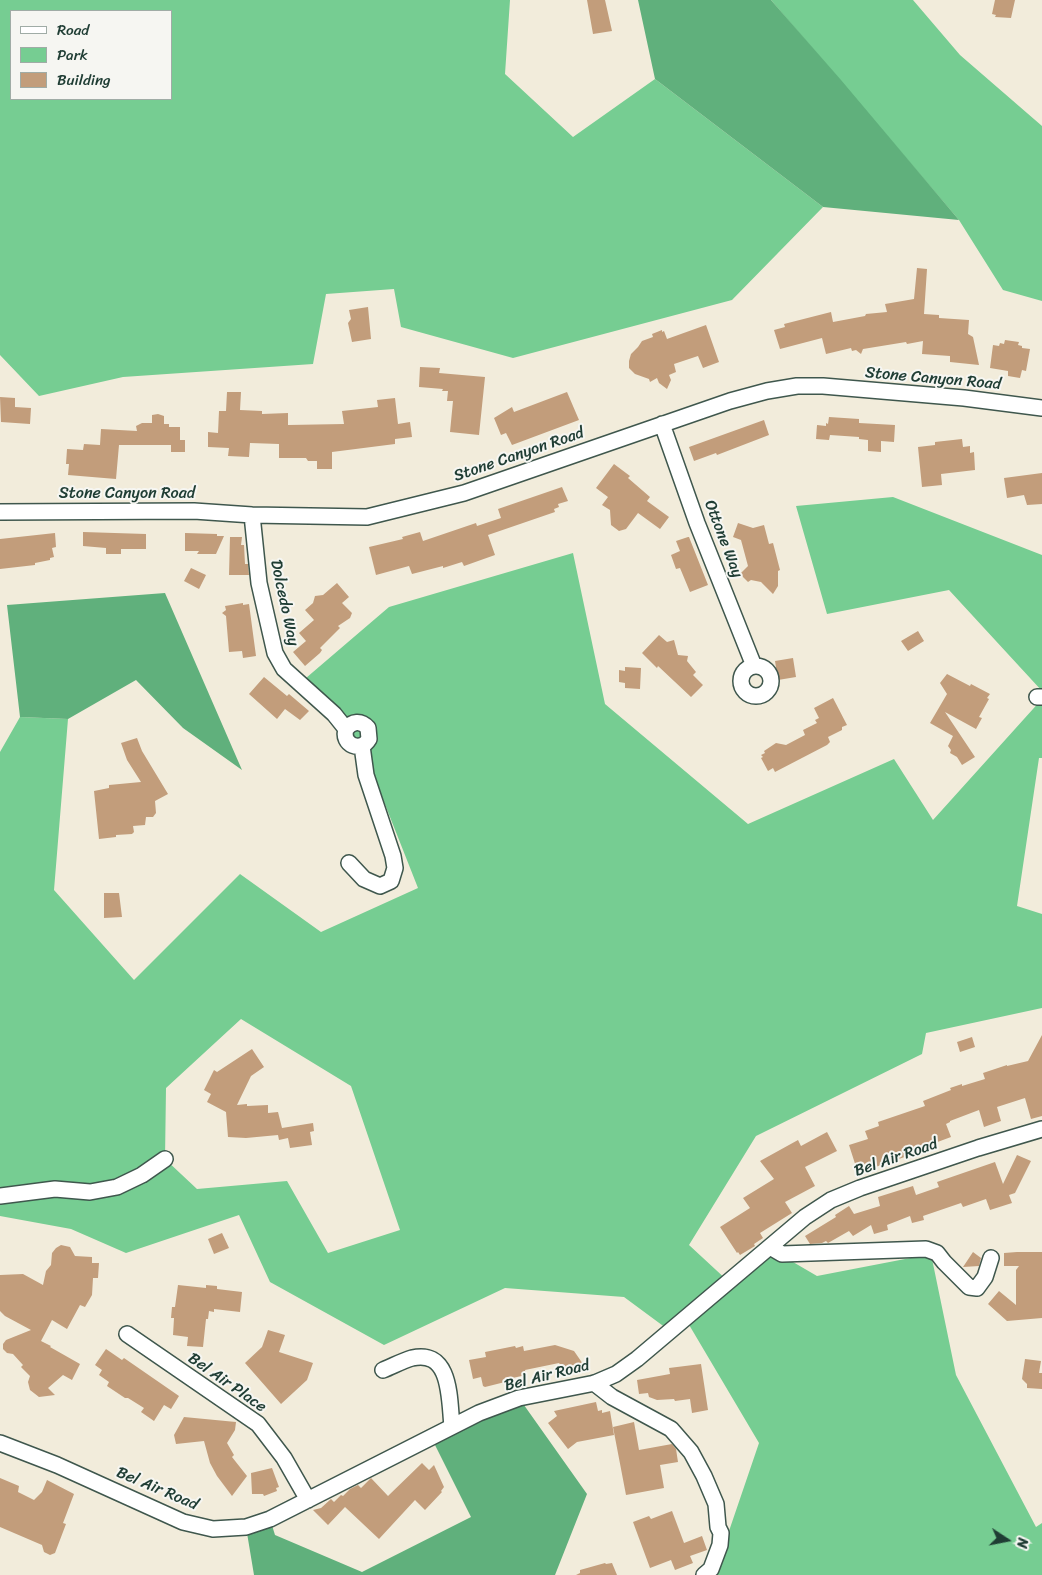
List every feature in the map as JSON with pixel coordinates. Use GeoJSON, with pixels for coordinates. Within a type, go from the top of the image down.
{"type":"FeatureCollection","features":[{"type":"Feature","properties":{"kind":"street","name":"Stone Canyon Road"},"geometry":{"type":"LineString","coordinates":[[0,512],[194,511],[252,515],[367,517],[464,493],[730,401],[767,391],[797,386],[824,386],[964,398],[1042,408]]}},
{"type":"Feature","properties":{"kind":"street","name":"Ottone Way"},"geometry":{"type":"LineString","coordinates":[[662,424],[697,523],[754,666]]}},
{"type":"Feature","properties":{"kind":"street","name":"Dolcedo Way"},"geometry":{"type":"LineString","coordinates":[[252,515],[259,583],[275,653],[284,669],[334,714],[346,729],[345,738],[348,743],[356,747],[362,746],[366,775],[388,838],[395,868],[392,881],[380,886],[364,879],[349,863]]}},
{"type":"Feature","properties":{"kind":"street","name":"Bel Air Road"},"geometry":{"type":"LineString","coordinates":[[0,1443],[57,1465],[183,1522],[213,1529],[246,1528],[270,1519],[479,1413],[519,1398],[594,1384],[616,1374],[637,1359],[805,1218],[831,1200],[860,1188],[1042,1129]]}},
{"type":"Feature","properties":{"kind":"street"},"geometry":{"type":"LineString","coordinates":[[0,1196],[55,1189],[90,1192],[117,1187],[142,1175],[165,1159]]}},
{"type":"Feature","properties":{"kind":"street"},"geometry":{"type":"LineString","coordinates":[[770,1247],[782,1254],[926,1249],[937,1253],[969,1287],[977,1288],[985,1278],[991,1258]]}},
{"type":"Feature","properties":{"kind":"street","name":"Bel Air Place"},"geometry":{"type":"LineString","coordinates":[[127,1334],[258,1424],[284,1458],[308,1500]]}},
{"type":"Feature","properties":{"kind":"street"},"geometry":{"type":"LineString","coordinates":[[383,1370],[410,1358],[430,1358],[438,1363],[448,1385],[452,1426]]}},
{"type":"Feature","properties":{"kind":"street"},"geometry":{"type":"LineString","coordinates":[[594,1384],[612,1397],[671,1429],[691,1452],[716,1504],[718,1527],[721,1533],[720,1545],[710,1569],[704,1575]]}},
{"type":"Feature","properties":{"kind":"green space"},"geometry":{"type":"Polygon","coordinates":[[[0,0],[510,0],[505,74],[573,137],[655,79],[823,207],[732,300],[513,358],[401,327],[394,289],[326,294],[313,364],[123,377],[39,396],[0,355],[0,0]]]}},
{"type":"Feature","properties":{"kind":"green space"},"geometry":{"type":"Polygon","coordinates":[[[638,0],[771,0],[959,220],[823,207],[655,79],[638,0]]]}},
{"type":"Feature","properties":{"kind":"green space"},"geometry":{"type":"Polygon","coordinates":[[[771,0],[913,0],[960,55],[1042,126],[1042,301],[1003,290],[959,220],[771,0]]]}},
{"type":"Feature","properties":{"kind":"green space"},"geometry":{"type":"Polygon","coordinates":[[[893,497],[1042,555],[1042,691],[949,590],[827,614],[796,506],[893,497]]]}},
{"type":"Feature","properties":{"kind":"green space"},"geometry":{"type":"Polygon","coordinates":[[[573,553],[605,704],[748,824],[894,759],[933,820],[1042,699],[1042,758],[1039,758],[1017,906],[1042,914],[1042,1008],[926,1033],[922,1054],[756,1136],[689,1245],[729,1282],[769,1248],[817,1276],[931,1254],[956,1375],[1036,1527],[1042,1523],[1042,1575],[714,1575],[759,1443],[685,1318],[670,1331],[624,1297],[505,1288],[384,1345],[270,1282],[239,1215],[126,1253],[71,1229],[0,1216],[0,752],[20,717],[68,719],[54,890],[134,980],[240,874],[321,932],[418,888],[362,746],[345,738],[299,684],[389,607],[573,553]],[[241,1019],[166,1088],[165,1159],[197,1189],[287,1181],[328,1253],[400,1230],[351,1086],[241,1019]]]}},
{"type":"Feature","properties":{"kind":"green space"},"geometry":{"type":"Polygon","coordinates":[[[165,593],[242,770],[183,728],[136,680],[68,719],[20,717],[7,605],[165,593]]]}},
{"type":"Feature","properties":{"kind":"green space"},"geometry":{"type":"Polygon","coordinates":[[[519,1398],[587,1494],[555,1575],[254,1575],[246,1527],[270,1519],[275,1535],[362,1572],[471,1517],[431,1437],[519,1398]]]}},
{"type":"Feature","properties":{"kind":"building"},"geometry":{"type":"Polygon","coordinates":[[[587,0],[605,0],[612,31],[593,34],[587,0]]]}},
{"type":"Feature","properties":{"kind":"building"},"geometry":{"type":"Polygon","coordinates":[[[995,0],[1015,0],[1011,18],[995,17],[996,15],[992,14],[995,0]]]}},
{"type":"Feature","properties":{"kind":"building"},"geometry":{"type":"Polygon","coordinates":[[[917,268],[927,269],[924,314],[939,315],[939,318],[969,320],[968,334],[973,337],[979,365],[950,362],[950,356],[922,354],[923,341],[863,349],[861,354],[856,350],[852,351],[851,348],[826,354],[822,338],[780,349],[774,330],[785,327],[784,324],[831,312],[833,322],[865,316],[866,314],[887,312],[885,304],[914,299],[917,268]]]}},
{"type":"Feature","properties":{"kind":"building"},"geometry":{"type":"Polygon","coordinates":[[[368,307],[371,339],[352,342],[348,323],[351,319],[349,310],[368,307]]]}},
{"type":"Feature","properties":{"kind":"building"},"geometry":{"type":"Polygon","coordinates":[[[706,325],[719,362],[703,368],[698,356],[674,364],[676,372],[669,375],[671,380],[667,389],[659,383],[657,378],[650,382],[649,379],[635,374],[629,368],[631,354],[642,341],[653,337],[652,334],[662,330],[667,339],[706,325]]]}},
{"type":"Feature","properties":{"kind":"building"},"geometry":{"type":"Polygon","coordinates":[[[1005,340],[1019,342],[1018,345],[1022,346],[1022,348],[1030,349],[1026,371],[1022,370],[1020,378],[1008,376],[1008,371],[990,368],[993,345],[999,346],[1000,343],[1004,344],[1005,340]]]}},
{"type":"Feature","properties":{"kind":"building"},"geometry":{"type":"Polygon","coordinates":[[[420,367],[440,368],[439,373],[485,377],[479,435],[450,432],[453,401],[447,401],[448,391],[419,387],[420,367]]]}},
{"type":"Feature","properties":{"kind":"building"},"geometry":{"type":"Polygon","coordinates":[[[227,392],[241,392],[240,410],[262,411],[262,414],[288,413],[288,425],[344,424],[342,411],[378,407],[377,400],[395,398],[398,424],[410,422],[412,437],[395,439],[395,444],[332,452],[332,469],[317,469],[317,461],[308,461],[306,458],[279,458],[279,444],[250,443],[249,457],[228,456],[229,448],[208,447],[208,432],[218,433],[219,411],[226,411],[227,392]]]}},
{"type":"Feature","properties":{"kind":"building"},"geometry":{"type":"Polygon","coordinates":[[[567,392],[579,420],[512,445],[506,433],[501,435],[494,418],[512,407],[514,412],[567,392]]]}},
{"type":"Feature","properties":{"kind":"building"},"geometry":{"type":"Polygon","coordinates":[[[0,397],[15,398],[15,407],[31,408],[30,424],[1,422],[0,397]]]}},
{"type":"Feature","properties":{"kind":"building"},"geometry":{"type":"Polygon","coordinates":[[[152,415],[164,416],[164,424],[169,424],[169,427],[180,427],[180,440],[185,440],[185,452],[171,452],[171,445],[119,445],[116,479],[68,475],[69,464],[66,464],[67,449],[83,450],[84,444],[100,445],[101,429],[137,431],[136,426],[142,423],[152,423],[152,415]]]}},
{"type":"Feature","properties":{"kind":"building"},"geometry":{"type":"Polygon","coordinates":[[[829,417],[859,419],[859,423],[895,425],[894,442],[881,441],[881,452],[868,451],[868,440],[859,439],[859,437],[830,435],[829,440],[816,439],[817,425],[826,426],[829,417]]]}},
{"type":"Feature","properties":{"kind":"building"},"geometry":{"type":"Polygon","coordinates":[[[764,420],[769,435],[717,455],[716,453],[694,461],[689,447],[764,420]]]}},
{"type":"Feature","properties":{"kind":"building"},"geometry":{"type":"Polygon","coordinates":[[[962,439],[963,447],[970,446],[970,453],[974,452],[975,470],[941,474],[942,485],[922,487],[918,447],[935,445],[935,442],[962,439]]]}},
{"type":"Feature","properties":{"kind":"building"},"geometry":{"type":"Polygon","coordinates":[[[614,464],[630,476],[628,478],[650,497],[647,501],[669,517],[660,529],[638,513],[626,529],[619,531],[611,525],[610,510],[602,505],[608,497],[596,488],[614,464]]]}},
{"type":"Feature","properties":{"kind":"building"},"geometry":{"type":"Polygon","coordinates":[[[1042,473],[1042,504],[1027,505],[1024,495],[1007,498],[1004,478],[1042,473]]]}},
{"type":"Feature","properties":{"kind":"building"},"geometry":{"type":"Polygon","coordinates":[[[562,487],[568,501],[558,504],[559,507],[554,509],[555,512],[488,535],[495,555],[464,566],[462,562],[412,574],[409,566],[376,575],[369,547],[403,539],[402,537],[420,532],[423,541],[476,523],[477,526],[501,518],[498,509],[562,487]]]}},
{"type":"Feature","properties":{"kind":"building"},"geometry":{"type":"Polygon","coordinates":[[[738,523],[753,528],[764,525],[769,544],[773,543],[780,570],[778,571],[778,586],[773,594],[761,582],[751,580],[748,582],[740,574],[748,566],[741,540],[733,537],[738,523]]]}},
{"type":"Feature","properties":{"kind":"building"},"geometry":{"type":"Polygon","coordinates":[[[83,532],[146,534],[146,549],[121,549],[121,554],[106,554],[106,548],[83,546],[83,532]]]}},
{"type":"Feature","properties":{"kind":"building"},"geometry":{"type":"Polygon","coordinates":[[[55,533],[56,547],[52,548],[54,557],[50,558],[50,560],[35,563],[35,565],[0,569],[0,539],[55,533]]]}},
{"type":"Feature","properties":{"kind":"building"},"geometry":{"type":"Polygon","coordinates":[[[185,533],[224,536],[216,554],[197,554],[199,551],[185,551],[185,533]]]}},
{"type":"Feature","properties":{"kind":"building"},"geometry":{"type":"Polygon","coordinates":[[[230,537],[242,537],[241,545],[244,545],[245,564],[248,564],[249,575],[229,575],[230,537]]]}},
{"type":"Feature","properties":{"kind":"building"},"geometry":{"type":"Polygon","coordinates":[[[689,537],[708,585],[690,592],[680,568],[676,569],[671,555],[680,551],[676,541],[689,537]]]}},
{"type":"Feature","properties":{"kind":"building"},"geometry":{"type":"Polygon","coordinates":[[[191,568],[206,575],[199,589],[184,581],[191,568]]]}},
{"type":"Feature","properties":{"kind":"building"},"geometry":{"type":"Polygon","coordinates":[[[337,583],[349,597],[342,603],[352,613],[350,618],[338,626],[340,628],[320,648],[322,650],[320,653],[305,666],[293,652],[306,641],[299,633],[314,620],[305,610],[313,603],[315,596],[323,595],[337,583]]]}},
{"type":"Feature","properties":{"kind":"building"},"geometry":{"type":"Polygon","coordinates":[[[243,603],[243,605],[249,604],[256,656],[243,658],[242,651],[229,652],[226,616],[222,613],[226,610],[225,606],[243,603]]]}},
{"type":"Feature","properties":{"kind":"building"},"geometry":{"type":"Polygon","coordinates":[[[918,631],[924,641],[908,651],[901,641],[918,631]]]}},
{"type":"Feature","properties":{"kind":"building"},"geometry":{"type":"Polygon","coordinates":[[[659,635],[667,642],[674,640],[678,655],[688,656],[687,661],[696,672],[693,675],[703,685],[691,697],[642,653],[659,635]]]}},
{"type":"Feature","properties":{"kind":"building"},"geometry":{"type":"Polygon","coordinates":[[[793,658],[796,677],[778,680],[775,661],[793,658]]]}},
{"type":"Feature","properties":{"kind":"building"},"geometry":{"type":"Polygon","coordinates":[[[625,667],[641,668],[640,689],[625,688],[625,683],[619,682],[619,670],[625,671],[625,667]]]}},
{"type":"Feature","properties":{"kind":"building"},"geometry":{"type":"Polygon","coordinates":[[[947,674],[990,694],[979,717],[982,718],[976,729],[945,712],[975,757],[962,765],[957,757],[950,753],[951,750],[948,746],[953,736],[930,723],[947,694],[940,683],[947,674]]]}},
{"type":"Feature","properties":{"kind":"building"},"geometry":{"type":"Polygon","coordinates":[[[264,677],[287,696],[289,694],[309,711],[300,720],[285,709],[277,719],[249,694],[264,677]]]}},
{"type":"Feature","properties":{"kind":"building"},"geometry":{"type":"Polygon","coordinates":[[[833,698],[847,725],[842,727],[842,730],[828,737],[830,742],[827,745],[775,772],[773,768],[768,771],[761,758],[763,757],[761,755],[765,753],[764,751],[776,743],[786,745],[805,735],[803,730],[817,723],[815,720],[819,718],[814,708],[833,698]]]}},
{"type":"Feature","properties":{"kind":"building"},"geometry":{"type":"Polygon","coordinates":[[[137,738],[142,751],[168,794],[155,801],[156,813],[153,817],[146,817],[145,825],[133,826],[134,832],[132,834],[99,839],[94,791],[109,788],[109,785],[141,782],[127,760],[121,743],[137,738]]]}},
{"type":"Feature","properties":{"kind":"building"},"geometry":{"type":"Polygon","coordinates":[[[104,893],[119,893],[122,917],[104,918],[104,893]]]}},
{"type":"Feature","properties":{"kind":"building"},"geometry":{"type":"Polygon","coordinates":[[[1042,1035],[1042,1116],[1031,1119],[1025,1098],[997,1107],[1001,1121],[984,1127],[979,1110],[946,1124],[951,1137],[924,1147],[925,1150],[858,1173],[849,1145],[868,1139],[865,1131],[879,1126],[878,1122],[925,1106],[923,1101],[951,1090],[950,1088],[985,1079],[983,1073],[1007,1065],[1028,1061],[1042,1035]]]}},
{"type":"Feature","properties":{"kind":"building"},"geometry":{"type":"Polygon","coordinates":[[[972,1037],[975,1047],[960,1052],[957,1042],[972,1037]]]}},
{"type":"Feature","properties":{"kind":"building"},"geometry":{"type":"Polygon","coordinates":[[[252,1049],[264,1067],[251,1076],[237,1105],[268,1105],[268,1113],[278,1112],[282,1128],[313,1123],[314,1131],[310,1132],[312,1145],[290,1148],[288,1138],[279,1140],[278,1135],[246,1138],[228,1137],[226,1112],[207,1102],[211,1094],[204,1090],[214,1070],[217,1072],[252,1049]]]}},
{"type":"Feature","properties":{"kind":"building"},"geometry":{"type":"Polygon","coordinates":[[[827,1132],[837,1151],[805,1167],[815,1186],[785,1202],[792,1213],[760,1233],[763,1238],[754,1244],[755,1246],[740,1255],[737,1253],[720,1227],[750,1208],[743,1198],[774,1179],[760,1161],[798,1140],[801,1146],[827,1132]]]}},
{"type":"Feature","properties":{"kind":"building"},"geometry":{"type":"Polygon","coordinates":[[[1017,1155],[1031,1161],[1015,1193],[1009,1195],[1012,1203],[990,1210],[986,1199],[963,1207],[961,1203],[923,1216],[924,1220],[912,1223],[910,1216],[887,1225],[888,1230],[874,1234],[871,1225],[853,1236],[849,1231],[828,1243],[826,1241],[810,1244],[805,1236],[836,1217],[835,1215],[849,1206],[854,1214],[880,1206],[878,1197],[913,1186],[916,1195],[939,1187],[937,1182],[995,1162],[1003,1184],[1017,1155]]]}},
{"type":"Feature","properties":{"kind":"building"},"geometry":{"type":"Polygon","coordinates":[[[222,1233],[229,1248],[214,1254],[208,1239],[222,1233]]]}},
{"type":"Feature","properties":{"kind":"building"},"geometry":{"type":"Polygon","coordinates":[[[61,1245],[70,1247],[75,1256],[92,1257],[92,1263],[99,1263],[98,1278],[93,1278],[92,1295],[85,1307],[80,1305],[67,1329],[52,1320],[41,1341],[80,1364],[72,1380],[63,1375],[48,1388],[55,1395],[39,1397],[30,1390],[28,1382],[30,1376],[21,1367],[23,1365],[13,1354],[7,1353],[3,1349],[3,1344],[6,1340],[31,1330],[5,1316],[0,1311],[0,1275],[23,1274],[43,1285],[46,1271],[51,1265],[52,1253],[61,1245]]]}},
{"type":"Feature","properties":{"kind":"building"},"geometry":{"type":"Polygon","coordinates":[[[973,1252],[981,1258],[979,1266],[963,1267],[973,1252]]]}},
{"type":"Feature","properties":{"kind":"building"},"geometry":{"type":"Polygon","coordinates":[[[1042,1252],[1042,1318],[1007,1321],[988,1304],[999,1291],[1016,1305],[1016,1270],[1019,1266],[1004,1266],[1004,1253],[1042,1252]]]}},
{"type":"Feature","properties":{"kind":"building"},"geometry":{"type":"Polygon","coordinates":[[[178,1285],[206,1288],[206,1285],[217,1286],[217,1289],[242,1292],[240,1312],[214,1309],[214,1312],[209,1311],[208,1319],[206,1319],[203,1347],[187,1346],[188,1337],[173,1335],[174,1318],[171,1318],[172,1307],[175,1307],[178,1285]]]}},
{"type":"Feature","properties":{"kind":"building"},"geometry":{"type":"Polygon","coordinates":[[[268,1330],[285,1335],[279,1352],[313,1363],[307,1380],[281,1404],[245,1363],[262,1347],[268,1330]]]}},
{"type":"Feature","properties":{"kind":"building"},"geometry":{"type":"Polygon","coordinates":[[[555,1345],[574,1351],[583,1364],[568,1375],[559,1363],[525,1370],[526,1375],[485,1387],[481,1377],[473,1379],[469,1360],[486,1357],[485,1352],[515,1346],[516,1348],[523,1346],[524,1351],[555,1345]]]}},
{"type":"Feature","properties":{"kind":"building"},"geometry":{"type":"Polygon","coordinates":[[[106,1349],[122,1360],[124,1358],[179,1396],[171,1409],[164,1405],[154,1421],[141,1412],[144,1408],[107,1386],[109,1382],[99,1375],[102,1370],[95,1365],[106,1349]]]}},
{"type":"Feature","properties":{"kind":"building"},"geometry":{"type":"Polygon","coordinates":[[[1025,1359],[1041,1361],[1039,1373],[1042,1373],[1042,1389],[1027,1388],[1027,1384],[1022,1379],[1025,1359]]]}},
{"type":"Feature","properties":{"kind":"building"},"geometry":{"type":"Polygon","coordinates":[[[701,1364],[708,1410],[692,1413],[690,1399],[675,1401],[674,1399],[657,1400],[649,1397],[648,1393],[639,1394],[637,1380],[670,1374],[669,1368],[701,1364]]]}},
{"type":"Feature","properties":{"kind":"building"},"geometry":{"type":"Polygon","coordinates":[[[596,1402],[598,1411],[602,1410],[602,1413],[610,1411],[614,1435],[577,1442],[568,1449],[548,1423],[557,1416],[554,1411],[596,1402]]]}},
{"type":"Feature","properties":{"kind":"building"},"geometry":{"type":"Polygon","coordinates":[[[184,1417],[236,1422],[235,1430],[227,1443],[234,1455],[232,1457],[247,1476],[232,1496],[210,1463],[204,1441],[176,1444],[174,1435],[184,1417]]]}},
{"type":"Feature","properties":{"kind":"building"},"geometry":{"type":"Polygon","coordinates":[[[634,1422],[639,1450],[672,1444],[676,1449],[678,1462],[660,1465],[664,1488],[626,1495],[613,1427],[634,1422]]]}},
{"type":"Feature","properties":{"kind":"building"},"geometry":{"type":"Polygon","coordinates":[[[422,1463],[429,1470],[434,1465],[444,1487],[442,1492],[425,1510],[415,1500],[379,1539],[345,1507],[328,1525],[313,1510],[321,1508],[331,1499],[334,1502],[341,1495],[343,1496],[350,1489],[358,1485],[361,1488],[371,1478],[388,1496],[422,1463]]]}},
{"type":"Feature","properties":{"kind":"building"},"geometry":{"type":"Polygon","coordinates":[[[272,1468],[279,1487],[276,1488],[277,1491],[264,1496],[263,1494],[252,1494],[251,1473],[272,1468]]]}},
{"type":"Feature","properties":{"kind":"building"},"geometry":{"type":"Polygon","coordinates":[[[0,1478],[19,1486],[18,1492],[34,1500],[42,1492],[47,1480],[74,1494],[63,1523],[66,1524],[55,1553],[50,1555],[44,1552],[42,1545],[0,1527],[0,1478]]]}},
{"type":"Feature","properties":{"kind":"building"},"geometry":{"type":"Polygon","coordinates":[[[672,1511],[684,1543],[702,1536],[707,1550],[690,1556],[693,1563],[675,1570],[671,1560],[650,1568],[633,1522],[649,1516],[651,1519],[672,1511]]]}},
{"type":"Feature","properties":{"kind":"building"},"geometry":{"type":"Polygon","coordinates":[[[612,1563],[617,1575],[576,1575],[580,1573],[580,1570],[612,1563]]]}}]}
